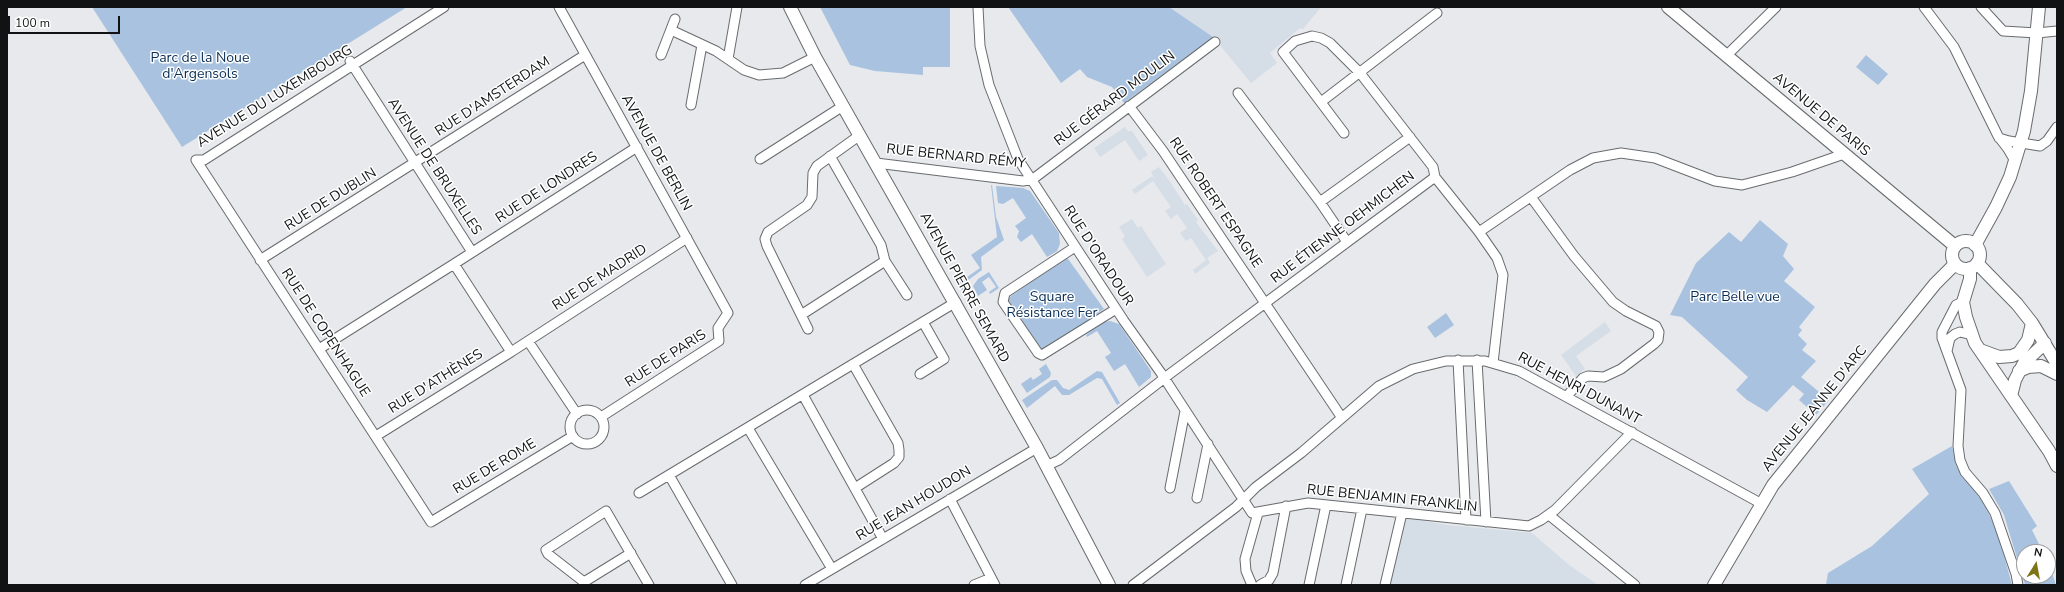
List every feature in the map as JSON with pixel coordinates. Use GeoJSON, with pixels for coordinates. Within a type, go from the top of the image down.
{"type":"FeatureCollection","features":[{"type":"Feature","properties":{"kind":"main road","name":"AVENUE PIERRE SEMARD"},"geometry":{"type":"LineString","coordinates":[[790,7],[815,57],[956,302],[1037,448],[1109,585]]}},
{"type":"Feature","properties":{"kind":"main road","name":"AVENUE DE PARIS"},"geometry":{"type":"LineString","coordinates":[[1668,7],[1955,246]]}},
{"type":"Feature","properties":{"kind":"main road"},"geometry":{"type":"LineString","coordinates":[[1975,245],[1996,207],[2010,177],[2020,143],[2031,92],[2039,7]]}},
{"type":"Feature","properties":{"kind":"main road"},"geometry":{"type":"LineString","coordinates":[[1973,266],[1961,268],[1954,264],[1952,255],[1955,246],[1967,241],[1975,245],[1980,253],[1973,266],[1963,302],[1972,335],[1980,350],[2011,396],[2053,452],[2057,466]]}},
{"type":"Feature","properties":{"kind":"main road","name":"AVENUE JEANNE D'ARC"},"geometry":{"type":"LineString","coordinates":[[1714,585],[1773,485],[1935,284],[1954,264]]}},
{"type":"Feature","properties":{"kind":"main road"},"geometry":{"type":"LineString","coordinates":[[1973,266],[2017,304],[2032,323],[2057,364]]}},
{"type":"Feature","properties":{"kind":"main road"},"geometry":{"type":"LineString","coordinates":[[1980,350],[1999,357],[2012,356],[2019,353],[2028,340],[2032,323]]}},
{"type":"Feature","properties":{"kind":"main road"},"geometry":{"type":"LineString","coordinates":[[2011,396],[2015,380],[2028,357],[2045,343]]}},
{"type":"Feature","properties":{"kind":"main road"},"geometry":{"type":"LineString","coordinates":[[2020,371],[2028,367],[2041,366],[2057,374]]}},
{"type":"Feature","properties":{"kind":"street","name":"AVENUE DU LUXEMBOURG"},"geometry":{"type":"LineString","coordinates":[[352,63],[433,7]]}},
{"type":"Feature","properties":{"kind":"street","name":"AVENUE DU LUXEMBOURG"},"geometry":{"type":"LineString","coordinates":[[196,160],[444,7]]}},
{"type":"Feature","properties":{"kind":"street","name":"AVENUE DE BERLIN"},"geometry":{"type":"LineString","coordinates":[[559,7],[728,313]]}},
{"type":"Feature","properties":{"kind":"street"},"geometry":{"type":"LineString","coordinates":[[728,59],[737,7]]}},
{"type":"Feature","properties":{"kind":"street","name":"RUE D'ORADOUR"},"geometry":{"type":"LineString","coordinates":[[978,7],[980,46],[989,85],[1018,158],[1116,309],[1245,499]]}},
{"type":"Feature","properties":{"kind":"street"},"geometry":{"type":"LineString","coordinates":[[1726,56],[1776,7]]}},
{"type":"Feature","properties":{"kind":"street"},"geometry":{"type":"LineString","coordinates":[[1924,7],[1954,47],[1999,138],[2015,161]]}},
{"type":"Feature","properties":{"kind":"street"},"geometry":{"type":"LineString","coordinates":[[1982,7],[2003,31],[2036,33],[2057,31]]}},
{"type":"Feature","properties":{"kind":"street"},"geometry":{"type":"LineString","coordinates":[[1321,102],[1437,13]]}},
{"type":"Feature","properties":{"kind":"street"},"geometry":{"type":"LineString","coordinates":[[660,55],[675,20]]}},
{"type":"Feature","properties":{"kind":"street"},"geometry":{"type":"LineString","coordinates":[[672,30],[728,59],[744,70],[769,75],[783,73],[815,57]]}},
{"type":"Feature","properties":{"kind":"street"},"geometry":{"type":"LineString","coordinates":[[1344,133],[1283,52],[1295,41],[1304,37],[1312,36],[1321,38],[1330,43],[1360,73],[1433,167],[1435,177]]}},
{"type":"Feature","properties":{"kind":"street","name":"RUE GÉRARD MOULIN"},"geometry":{"type":"LineString","coordinates":[[1033,179],[1215,42]]}},
{"type":"Feature","properties":{"kind":"street"},"geometry":{"type":"LineString","coordinates":[[691,105],[702,45]]}},
{"type":"Feature","properties":{"kind":"street","name":"RUE D'AMSTERDAM"},"geometry":{"type":"LineString","coordinates":[[417,163],[585,55]]}},
{"type":"Feature","properties":{"kind":"street","name":"AVENUE DE BRUXELLES"},"geometry":{"type":"LineString","coordinates":[[319,350],[472,252],[417,163],[352,63]]}},
{"type":"Feature","properties":{"kind":"street"},"geometry":{"type":"LineString","coordinates":[[1238,93],[1320,202],[1347,242]]}},
{"type":"Feature","properties":{"kind":"street"},"geometry":{"type":"LineString","coordinates":[[760,159],[843,106]]}},
{"type":"Feature","properties":{"kind":"street","name":"RUE ROBERT ESPAGNE"},"geometry":{"type":"LineString","coordinates":[[1129,106],[1163,151],[1342,418]]}},
{"type":"Feature","properties":{"kind":"street"},"geometry":{"type":"LineString","coordinates":[[1999,138],[2040,146],[2047,141],[2057,127]]}},
{"type":"Feature","properties":{"kind":"street"},"geometry":{"type":"LineString","coordinates":[[808,329],[767,246],[765,239],[768,232],[807,205],[812,197],[813,173],[817,166],[860,135]]}},
{"type":"Feature","properties":{"kind":"street"},"geometry":{"type":"LineString","coordinates":[[1320,202],[1410,137]]}},
{"type":"Feature","properties":{"kind":"street","name":"RUE DE LONDRES"},"geometry":{"type":"LineString","coordinates":[[472,252],[637,147]]}},
{"type":"Feature","properties":{"kind":"street"},"geometry":{"type":"LineString","coordinates":[[1479,232],[1570,170],[1593,158],[1621,153],[1655,158],[1715,181],[1742,185],[1792,172],[1844,154]]}},
{"type":"Feature","properties":{"kind":"street"},"geometry":{"type":"LineString","coordinates":[[830,156],[881,245],[885,261],[907,295]]}},
{"type":"Feature","properties":{"kind":"street","name":"RUE DE COPENHAGUE"},"geometry":{"type":"LineString","coordinates":[[196,160],[431,522]]}},
{"type":"Feature","properties":{"kind":"street","name":"RUE DE DUBLIN"},"geometry":{"type":"LineString","coordinates":[[260,260],[417,163]]}},
{"type":"Feature","properties":{"kind":"street","name":"RUE BERNARD RÉMY"},"geometry":{"type":"LineString","coordinates":[[876,163],[1023,181],[1033,179]]}},
{"type":"Feature","properties":{"kind":"street","name":"RUE ÉTIENNE OEHMICHEN"},"geometry":{"type":"LineString","coordinates":[[1046,466],[1059,460],[1164,378],[1435,177],[1479,232],[1497,258],[1503,275],[1493,363]]}},
{"type":"Feature","properties":{"kind":"street"},"geometry":{"type":"LineString","coordinates":[[1531,197],[1559,238],[1600,287],[1620,307],[1656,326],[1659,332],[1658,340],[1621,369],[1604,376],[1588,376],[1582,378],[1566,396]]}},
{"type":"Feature","properties":{"kind":"street","name":"RUE DE MADRID"},"geometry":{"type":"LineString","coordinates":[[528,341],[687,238]]}},
{"type":"Feature","properties":{"kind":"street"},"geometry":{"type":"LineString","coordinates":[[1075,247],[1005,293],[1004,302],[1038,353],[1042,355],[1116,309]]}},
{"type":"Feature","properties":{"kind":"street"},"geometry":{"type":"LineString","coordinates":[[801,315],[885,261]]}},
{"type":"Feature","properties":{"kind":"street"},"geometry":{"type":"LineString","coordinates":[[454,264],[511,352],[528,341],[577,414]]}},
{"type":"Feature","properties":{"kind":"street"},"geometry":{"type":"LineString","coordinates":[[639,493],[956,302]]}},
{"type":"Feature","properties":{"kind":"street"},"geometry":{"type":"LineString","coordinates":[[1963,302],[1956,305],[1942,332],[1942,338],[1961,390],[1958,446],[1960,460],[1965,472],[1983,494],[1995,513],[2016,574],[2018,585]]}},
{"type":"Feature","properties":{"kind":"street","name":"RUE DE PARIS"},"geometry":{"type":"LineString","coordinates":[[601,417],[719,341],[718,328],[728,313]]}},
{"type":"Feature","properties":{"kind":"street"},"geometry":{"type":"LineString","coordinates":[[920,374],[944,359],[923,322]]}},
{"type":"Feature","properties":{"kind":"street"},"geometry":{"type":"LineString","coordinates":[[1947,351],[1950,338],[1955,334],[1960,332],[1972,335]]}},
{"type":"Feature","properties":{"kind":"street","name":"RUE D'ATHÈNES"},"geometry":{"type":"LineString","coordinates":[[376,436],[511,352]]}},
{"type":"Feature","properties":{"kind":"street"},"geometry":{"type":"LineString","coordinates":[[1458,360],[1466,520]]}},
{"type":"Feature","properties":{"kind":"street","name":"RUE HENRI DUNANT"},"geometry":{"type":"LineString","coordinates":[[1133,585],[1245,499],[1256,487],[1301,453],[1379,386],[1402,373],[1425,365],[1458,360],[1477,360],[1519,371],[1762,504]]}},
{"type":"Feature","properties":{"kind":"street"},"geometry":{"type":"LineString","coordinates":[[1477,360],[1486,522]]}},
{"type":"Feature","properties":{"kind":"street"},"geometry":{"type":"LineString","coordinates":[[853,364],[898,444],[899,450],[898,457],[894,464],[855,488]]}},
{"type":"Feature","properties":{"kind":"street"},"geometry":{"type":"LineString","coordinates":[[803,395],[883,539]]}},
{"type":"Feature","properties":{"kind":"street"},"geometry":{"type":"LineString","coordinates":[[589,410],[597,412],[601,417],[604,425],[604,431],[600,438],[595,442],[582,443],[573,436],[570,424],[577,414],[589,410]]}},
{"type":"Feature","properties":{"kind":"street"},"geometry":{"type":"LineString","coordinates":[[1170,488],[1185,410]]}},
{"type":"Feature","properties":{"kind":"street"},"geometry":{"type":"LineString","coordinates":[[748,428],[832,569]]}},
{"type":"Feature","properties":{"kind":"street","name":"RUE BENJAMIN FRANKLIN"},"geometry":{"type":"LineString","coordinates":[[1258,513],[1286,506],[1308,503],[1529,526],[1549,515],[1632,432]]}},
{"type":"Feature","properties":{"kind":"street","name":"RUE DE ROME"},"geometry":{"type":"LineString","coordinates":[[431,522],[573,436]]}},
{"type":"Feature","properties":{"kind":"street"},"geometry":{"type":"LineString","coordinates":[[1197,498],[1208,444]]}},
{"type":"Feature","properties":{"kind":"street","name":"RUE JEAN HOUDON"},"geometry":{"type":"LineString","coordinates":[[805,585],[1037,448]]}},
{"type":"Feature","properties":{"kind":"street"},"geometry":{"type":"LineString","coordinates":[[669,475],[732,585]]}},
{"type":"Feature","properties":{"kind":"street"},"geometry":{"type":"LineString","coordinates":[[950,499],[993,582],[974,585]]}},
{"type":"Feature","properties":{"kind":"street"},"geometry":{"type":"LineString","coordinates":[[1245,499],[1250,500],[1258,513],[1245,559],[1246,571],[1252,585]]}},
{"type":"Feature","properties":{"kind":"street"},"geometry":{"type":"LineString","coordinates":[[1309,585],[1326,505]]}},
{"type":"Feature","properties":{"kind":"street"},"geometry":{"type":"LineString","coordinates":[[1260,585],[1273,582],[1273,573],[1286,506]]}},
{"type":"Feature","properties":{"kind":"street"},"geometry":{"type":"LineString","coordinates":[[1346,585],[1362,509]]}},
{"type":"Feature","properties":{"kind":"street"},"geometry":{"type":"LineString","coordinates":[[630,553],[584,582],[548,554],[546,550],[606,511],[649,585]]}},
{"type":"Feature","properties":{"kind":"street"},"geometry":{"type":"LineString","coordinates":[[1385,585],[1402,513]]}},
{"type":"Feature","properties":{"kind":"street"},"geometry":{"type":"LineString","coordinates":[[1549,515],[1635,585]]}},
{"type":"Feature","properties":{"kind":"shaded area"},"geometry":{"type":"Polygon","coordinates":[[[1169,7],[1321,7],[1303,29],[1300,28],[1270,53],[1277,63],[1251,83],[1214,38],[1169,7]]]}},
{"type":"Feature","properties":{"kind":"shaded area"},"geometry":{"type":"Polygon","coordinates":[[[1125,127],[1128,131],[1132,131],[1148,155],[1139,161],[1125,140],[1100,157],[1094,148],[1125,127]]]}},
{"type":"Feature","properties":{"kind":"shaded area"},"geometry":{"type":"Polygon","coordinates":[[[1159,167],[1185,205],[1187,204],[1198,220],[1196,222],[1218,251],[1207,258],[1210,263],[1195,274],[1193,270],[1206,260],[1191,238],[1186,241],[1180,233],[1187,228],[1177,214],[1171,219],[1165,211],[1171,207],[1153,181],[1135,194],[1132,190],[1152,176],[1156,181],[1151,172],[1159,167]]]}},
{"type":"Feature","properties":{"kind":"shaded area"},"geometry":{"type":"Polygon","coordinates":[[[1132,219],[1138,228],[1141,226],[1166,264],[1147,277],[1122,239],[1125,236],[1119,227],[1132,219]]]}},
{"type":"Feature","properties":{"kind":"shaded area"},"geometry":{"type":"Polygon","coordinates":[[[1605,322],[1611,331],[1576,356],[1585,369],[1576,376],[1561,355],[1605,322]]]}},
{"type":"Feature","properties":{"kind":"shaded area"},"geometry":{"type":"Polygon","coordinates":[[[1403,517],[1447,525],[1532,533],[1569,565],[1598,585],[1388,585],[1403,517]]]}},
{"type":"Feature","properties":{"kind":"green space","name":"Parc de la Noue d'Argensols"},"geometry":{"type":"Polygon","coordinates":[[[92,7],[407,7],[182,147],[92,7]]]}},
{"type":"Feature","properties":{"kind":"green space"},"geometry":{"type":"Polygon","coordinates":[[[820,7],[950,7],[950,67],[923,67],[923,75],[875,71],[850,65],[820,7]]]}},
{"type":"Feature","properties":{"kind":"green space"},"geometry":{"type":"Polygon","coordinates":[[[1008,7],[1169,7],[1213,37],[1124,103],[1112,87],[1087,77],[1080,69],[1061,83],[1008,7]]]}},
{"type":"Feature","properties":{"kind":"green space"},"geometry":{"type":"Polygon","coordinates":[[[1866,55],[1888,74],[1878,85],[1856,67],[1866,55]]]}},
{"type":"Feature","properties":{"kind":"green space"},"geometry":{"type":"Polygon","coordinates":[[[991,185],[996,217],[1004,240],[981,257],[982,270],[967,281],[966,288],[962,290],[957,284],[980,268],[971,255],[997,237],[991,185]]]}},
{"type":"Feature","properties":{"kind":"green space"},"geometry":{"type":"Polygon","coordinates":[[[996,186],[1023,188],[1030,191],[1059,233],[1060,244],[1057,251],[1047,257],[1032,234],[1021,242],[1017,237],[1019,231],[1015,226],[1026,218],[1013,198],[1003,204],[998,203],[996,186]]]}},
{"type":"Feature","properties":{"kind":"green space","name":"Parc Belle vue"},"geometry":{"type":"Polygon","coordinates":[[[1760,220],[1788,244],[1783,256],[1794,269],[1784,281],[1815,307],[1799,327],[1802,330],[1798,335],[1807,344],[1802,350],[1816,361],[1801,377],[1829,400],[1816,415],[1799,400],[1804,394],[1793,385],[1767,412],[1747,400],[1736,390],[1748,377],[1682,317],[1670,315],[1696,263],[1729,232],[1741,242],[1760,220]]]}},
{"type":"Feature","properties":{"kind":"green space","name":"Square Résistance Fer"},"geometry":{"type":"Polygon","coordinates":[[[1066,256],[1104,309],[1043,352],[1007,299],[1066,256]]]}},
{"type":"Feature","properties":{"kind":"green space"},"geometry":{"type":"Polygon","coordinates":[[[989,272],[999,288],[990,294],[989,292],[996,287],[989,277],[982,282],[987,290],[978,296],[973,286],[978,279],[989,272]]]}},
{"type":"Feature","properties":{"kind":"green space"},"geometry":{"type":"Polygon","coordinates":[[[1446,313],[1454,325],[1435,338],[1427,327],[1446,313]]]}},
{"type":"Feature","properties":{"kind":"green space"},"geometry":{"type":"Polygon","coordinates":[[[1110,321],[1119,324],[1151,371],[1151,377],[1139,387],[1125,364],[1114,371],[1105,357],[1111,353],[1097,331],[1087,337],[1086,335],[1103,322],[1110,321]]]}},
{"type":"Feature","properties":{"kind":"green space"},"geometry":{"type":"Polygon","coordinates":[[[1046,364],[1051,373],[1050,377],[1027,393],[1021,384],[1031,377],[1033,380],[1042,374],[1039,369],[1046,364]]]}},
{"type":"Feature","properties":{"kind":"green space"},"geometry":{"type":"Polygon","coordinates":[[[1097,371],[1102,372],[1120,403],[1117,405],[1102,379],[1097,378],[1069,395],[1062,395],[1055,386],[1027,408],[1022,400],[1052,380],[1057,380],[1063,388],[1069,390],[1097,371]]]}},
{"type":"Feature","properties":{"kind":"green space"},"geometry":{"type":"Polygon","coordinates":[[[1952,446],[1956,464],[1962,477],[1973,488],[1986,508],[1998,533],[2012,585],[1826,585],[1828,573],[1872,546],[1929,494],[1912,469],[1952,446]]]}},
{"type":"Feature","properties":{"kind":"green space"},"geometry":{"type":"Polygon","coordinates":[[[2009,481],[2037,526],[2032,530],[2039,544],[2016,544],[2016,555],[2004,515],[1989,489],[2009,481]]]}},
{"type":"Feature","properties":{"kind":"green space"},"geometry":{"type":"Polygon","coordinates":[[[2025,584],[2056,585],[2025,585],[2025,584]]]}}]}
